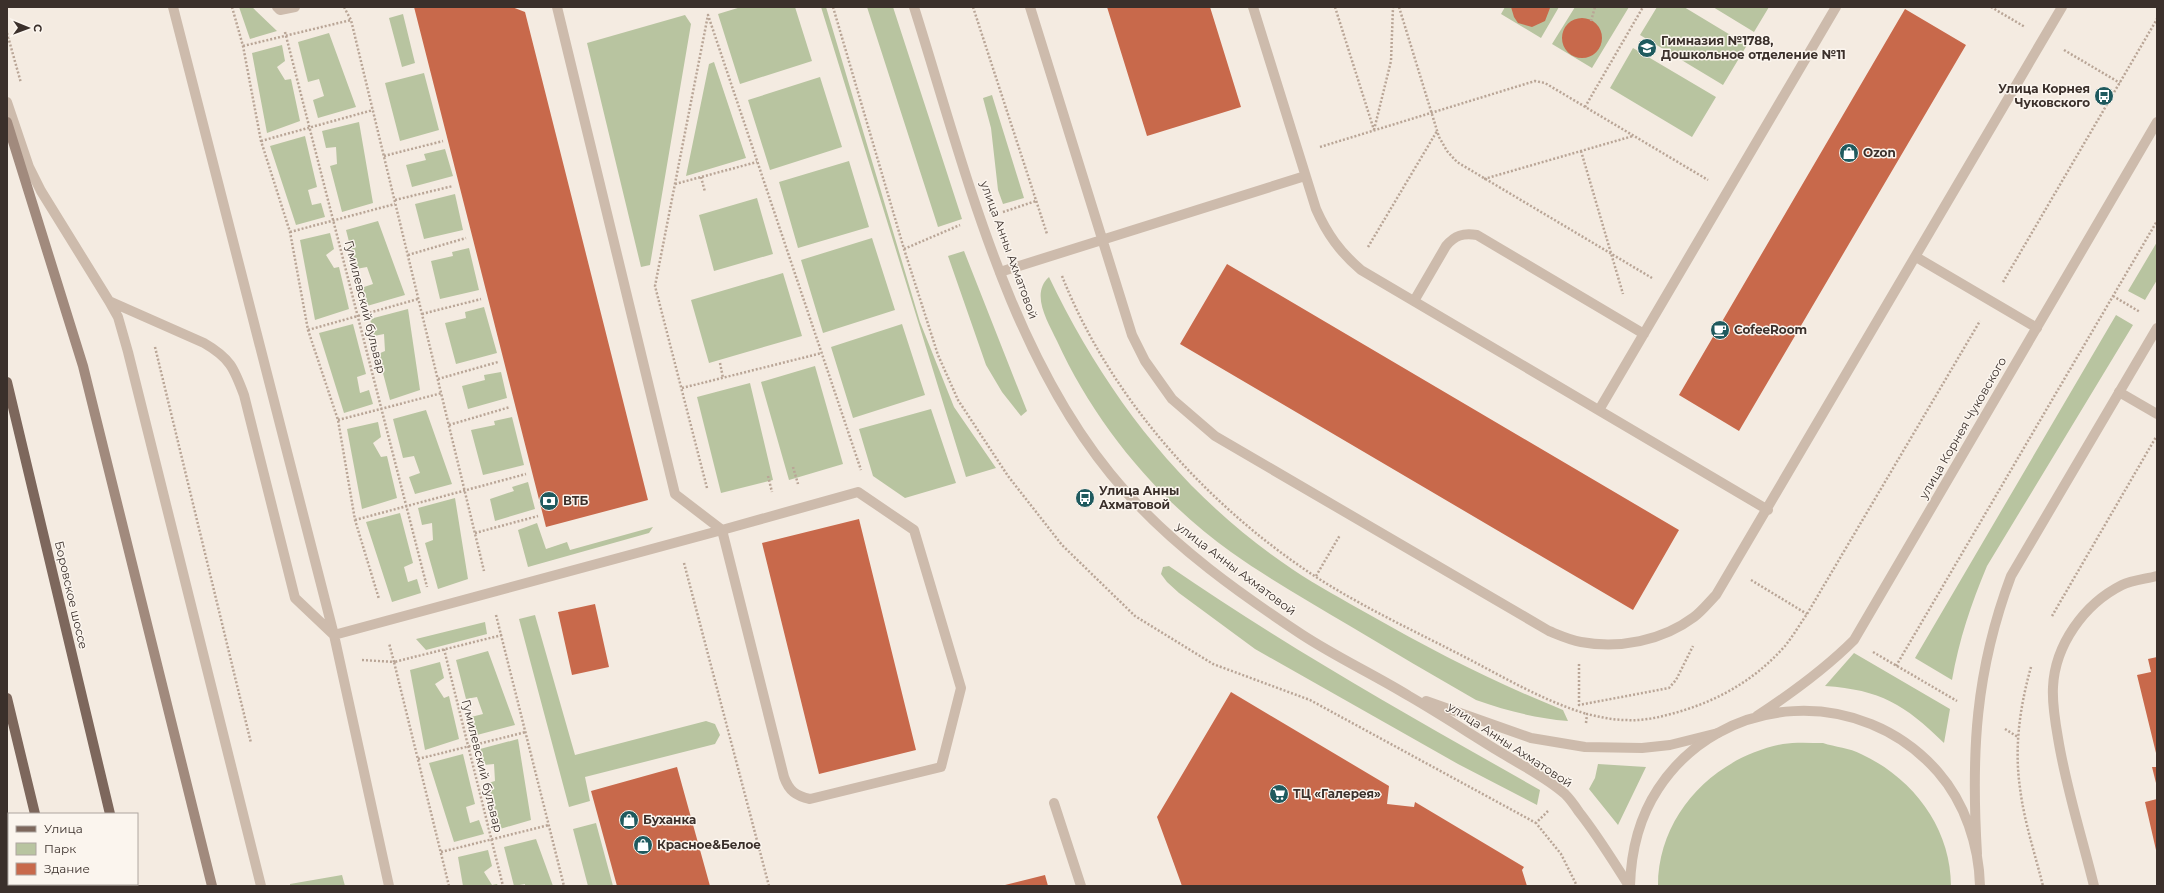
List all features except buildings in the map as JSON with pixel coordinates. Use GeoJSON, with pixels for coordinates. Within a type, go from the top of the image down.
{"type":"FeatureCollection","features":[{"type":"Feature","properties":{"kind":"main road"},"geometry":{"type":"LineString","coordinates":[[7,122],[83,366],[212,886]]}},
{"type":"Feature","properties":{"kind":"main road","name":"Боровское шоссе"},"geometry":{"type":"LineString","coordinates":[[7,382],[110,813]]}},
{"type":"Feature","properties":{"kind":"main road"},"geometry":{"type":"LineString","coordinates":[[7,698],[35,813]]}},
{"type":"Feature","properties":{"kind":"street"},"geometry":{"type":"LineString","coordinates":[[173,7],[334,635],[389,886]]}},
{"type":"Feature","properties":{"kind":"street"},"geometry":{"type":"LineString","coordinates":[[278,8],[295,7]]}},
{"type":"Feature","properties":{"kind":"street"},"geometry":{"type":"LineString","coordinates":[[334,635],[433,609],[722,530],[858,492],[914,530],[961,688],[941,767],[810,799],[800,797],[788,787],[784,777],[722,530],[675,494],[557,7]]}},
{"type":"Feature","properties":{"kind":"street","name":"улица Анны Ахматовой"},"geometry":{"type":"LineString","coordinates":[[914,7],[981,219],[1000,272],[1043,370],[1067,413],[1094,453],[1130,496],[1159,526],[1205,565],[1253,601],[1348,662],[1407,694],[1566,794],[1602,844],[1629,886]]}},
{"type":"Feature","properties":{"kind":"street"},"geometry":{"type":"LineString","coordinates":[[1030,7],[1132,335],[1145,361],[1172,399],[1215,436],[1549,631],[1579,642],[1611,645],[1637,642],[1666,633],[1694,617],[1716,595],[1768,510],[2062,7]]}},
{"type":"Feature","properties":{"kind":"street"},"geometry":{"type":"LineString","coordinates":[[1253,7],[1305,176],[1324,228],[1332,241],[1357,267],[1768,510]]}},
{"type":"Feature","properties":{"kind":"street"},"geometry":{"type":"LineString","coordinates":[[1599,410],[1836,7]]}},
{"type":"Feature","properties":{"kind":"street"},"geometry":{"type":"LineString","coordinates":[[7,102],[29,167],[41,191],[118,317],[261,886]]}},
{"type":"Feature","properties":{"kind":"street","name":"улица Корнея Чуковского"},"geometry":{"type":"LineString","coordinates":[[1629,886],[1634,845],[1646,813],[1659,788],[1686,757],[1719,732],[1758,716],[1806,684],[1831,663],[1854,640],[2157,122]]}},
{"type":"Feature","properties":{"kind":"street"},"geometry":{"type":"LineString","coordinates":[[1000,272],[1305,176]]}},
{"type":"Feature","properties":{"kind":"street"},"geometry":{"type":"LineString","coordinates":[[1414,301],[1446,246],[1452,239],[1466,234],[1476,236],[1644,334]]}},
{"type":"Feature","properties":{"kind":"street"},"geometry":{"type":"LineString","coordinates":[[1916,257],[2037,328]]}},
{"type":"Feature","properties":{"kind":"street"},"geometry":{"type":"LineString","coordinates":[[109,301],[204,343],[218,352],[235,370],[244,395],[295,598],[334,635]]}},
{"type":"Feature","properties":{"kind":"street","name":"улица Корнея Чуковского"},"geometry":{"type":"LineString","coordinates":[[1980,886],[1973,792],[1977,714],[1986,662],[2001,603],[2011,576],[2157,328]]}},
{"type":"Feature","properties":{"kind":"street"},"geometry":{"type":"LineString","coordinates":[[2119,392],[2157,414]]}},
{"type":"Feature","properties":{"kind":"street"},"geometry":{"type":"LineString","coordinates":[[2094,886],[2062,764],[2054,714],[2053,686],[2057,662],[2068,636],[2091,606],[2122,585],[2157,576]]}},
{"type":"Feature","properties":{"kind":"street","name":"улица Анны Ахматовой"},"geometry":{"type":"LineString","coordinates":[[1407,694],[1531,738],[1585,747],[1642,748],[1670,745],[1719,732]]}},
{"type":"Feature","properties":{"kind":"street","name":"улица Корнея Чуковского"},"geometry":{"type":"LineString","coordinates":[[1758,716],[1785,711],[1819,711],[1860,719],[1897,737],[1929,763],[1955,796],[1972,833],[1977,854]]}},
{"type":"Feature","properties":{"kind":"street"},"geometry":{"type":"LineString","coordinates":[[1054,803],[1081,886]]}},
{"type":"Feature","properties":{"kind":"street"},"geometry":{"type":"LineString","coordinates":[[1980,874],[1984,886]]}},
{"type":"Feature","properties":{"kind":"path"},"geometry":{"type":"LineString","coordinates":[[232,7],[243,46],[261,141],[290,232],[308,330],[338,420],[355,520],[385,622],[449,886]]}},
{"type":"Feature","properties":{"kind":"path"},"geometry":{"type":"LineString","coordinates":[[344,7],[351,20],[475,533],[502,635],[564,886]]}},
{"type":"Feature","properties":{"kind":"path"},"geometry":{"type":"LineString","coordinates":[[1335,7],[1374,130]]}},
{"type":"Feature","properties":{"kind":"path"},"geometry":{"type":"LineString","coordinates":[[1374,130],[1391,61],[1393,7]]}},
{"type":"Feature","properties":{"kind":"path"},"geometry":{"type":"LineString","coordinates":[[1399,7],[1437,130],[1447,151],[1456,162],[1670,289]]}},
{"type":"Feature","properties":{"kind":"path"},"geometry":{"type":"LineString","coordinates":[[1591,20],[1595,7]]}},
{"type":"Feature","properties":{"kind":"path"},"geometry":{"type":"LineString","coordinates":[[1585,107],[1643,7]]}},
{"type":"Feature","properties":{"kind":"path","name":"Гумилевский бульвар"},"geometry":{"type":"LineString","coordinates":[[278,8],[310,127],[433,609]]}},
{"type":"Feature","properties":{"kind":"path"},"geometry":{"type":"LineString","coordinates":[[707,519],[712,511],[655,286],[708,15],[863,475],[858,492]]}},
{"type":"Feature","properties":{"kind":"path"},"geometry":{"type":"LineString","coordinates":[[243,46],[351,20]]}},
{"type":"Feature","properties":{"kind":"path"},"geometry":{"type":"LineString","coordinates":[[1298,154],[1535,81],[1545,84],[1727,191]]}},
{"type":"Feature","properties":{"kind":"path"},"geometry":{"type":"LineString","coordinates":[[261,141],[373,110]]}},
{"type":"Feature","properties":{"kind":"path"},"geometry":{"type":"LineString","coordinates":[[1357,267],[1437,130]]}},
{"type":"Feature","properties":{"kind":"path"},"geometry":{"type":"LineString","coordinates":[[1484,179],[1633,135]]}},
{"type":"Feature","properties":{"kind":"path"},"geometry":{"type":"LineString","coordinates":[[384,156],[443,141]]}},
{"type":"Feature","properties":{"kind":"path"},"geometry":{"type":"LineString","coordinates":[[1581,151],[1632,327]]}},
{"type":"Feature","properties":{"kind":"path"},"geometry":{"type":"LineString","coordinates":[[675,184],[757,162]]}},
{"type":"Feature","properties":{"kind":"path"},"geometry":{"type":"LineString","coordinates":[[701,177],[705,192]]}},
{"type":"Feature","properties":{"kind":"path"},"geometry":{"type":"LineString","coordinates":[[395,200],[453,186]]}},
{"type":"Feature","properties":{"kind":"path"},"geometry":{"type":"LineString","coordinates":[[999,213],[1036,202]]}},
{"type":"Feature","properties":{"kind":"path"},"geometry":{"type":"LineString","coordinates":[[290,232],[334,222],[396,204]]}},
{"type":"Feature","properties":{"kind":"path"},"geometry":{"type":"LineString","coordinates":[[1896,666],[2157,221]]}},
{"type":"Feature","properties":{"kind":"path"},"geometry":{"type":"LineString","coordinates":[[904,249],[960,225]]}},
{"type":"Feature","properties":{"kind":"path"},"geometry":{"type":"LineString","coordinates":[[408,255],[466,238]]}},
{"type":"Feature","properties":{"kind":"path"},"geometry":{"type":"LineString","coordinates":[[2113,296],[2143,314]]}},
{"type":"Feature","properties":{"kind":"path"},"geometry":{"type":"LineString","coordinates":[[422,314],[481,299]]}},
{"type":"Feature","properties":{"kind":"path"},"geometry":{"type":"LineString","coordinates":[[308,330],[418,300]]}},
{"type":"Feature","properties":{"kind":"path"},"geometry":{"type":"LineString","coordinates":[[682,388],[822,353]]}},
{"type":"Feature","properties":{"kind":"path"},"geometry":{"type":"LineString","coordinates":[[438,379],[498,362]]}},
{"type":"Feature","properties":{"kind":"path"},"geometry":{"type":"LineString","coordinates":[[720,363],[723,378]]}},
{"type":"Feature","properties":{"kind":"path"},"geometry":{"type":"LineString","coordinates":[[338,420],[382,410],[442,393]]}},
{"type":"Feature","properties":{"kind":"path"},"geometry":{"type":"LineString","coordinates":[[449,425],[510,407]]}},
{"type":"Feature","properties":{"kind":"path"},"geometry":{"type":"LineString","coordinates":[[793,466],[799,491]]}},
{"type":"Feature","properties":{"kind":"path"},"geometry":{"type":"LineString","coordinates":[[355,520],[526,474]]}},
{"type":"Feature","properties":{"kind":"path"},"geometry":{"type":"LineString","coordinates":[[768,476],[773,497]]}},
{"type":"Feature","properties":{"kind":"path"},"geometry":{"type":"LineString","coordinates":[[475,533],[538,516]]}},
{"type":"Feature","properties":{"kind":"path"},"geometry":{"type":"LineString","coordinates":[[1316,576],[1352,516]]}},
{"type":"Feature","properties":{"kind":"path"},"geometry":{"type":"LineString","coordinates":[[678,541],[769,886]]}},
{"type":"Feature","properties":{"kind":"path"},"geometry":{"type":"LineString","coordinates":[[1586,727],[1587,714],[1627,720],[1649,720],[1690,709],[1718,698],[1745,683],[1770,662],[1786,645],[1808,614],[1733,569]]}},
{"type":"Feature","properties":{"kind":"path"},"geometry":{"type":"LineString","coordinates":[[339,659],[394,662],[502,635]]}},
{"type":"Feature","properties":{"kind":"path"},"geometry":{"type":"LineString","coordinates":[[1579,642],[1579,712]]}},
{"type":"Feature","properties":{"kind":"path"},"geometry":{"type":"LineString","coordinates":[[1579,705],[1669,688],[1676,680],[1694,645]]}},
{"type":"Feature","properties":{"kind":"path","name":"Гумилевский бульвар"},"geometry":{"type":"LineString","coordinates":[[444,650],[503,886]]}},
{"type":"Feature","properties":{"kind":"path"},"geometry":{"type":"LineString","coordinates":[[1873,652],[1958,702]]}},
{"type":"Feature","properties":{"kind":"path"},"geometry":{"type":"LineString","coordinates":[[2004,729],[2018,737]]}},
{"type":"Feature","properties":{"kind":"path"},"geometry":{"type":"LineString","coordinates":[[418,759],[526,732]]}},
{"type":"Feature","properties":{"kind":"path"},"geometry":{"type":"LineString","coordinates":[[1548,812],[1536,823],[1560,854],[1577,886]]}},
{"type":"Feature","properties":{"kind":"path"},"geometry":{"type":"LineString","coordinates":[[441,852],[549,825]]}},
{"type":"Feature","properties":{"kind":"green space"},"geometry":{"type":"Polygon","coordinates":[[[239,7],[252,7],[277,31],[250,39],[239,7]]]}},
{"type":"Feature","properties":{"kind":"green space"},"geometry":{"type":"Polygon","coordinates":[[[741,7],[795,7],[812,61],[740,84],[718,14],[741,7]]]}},
{"type":"Feature","properties":{"kind":"green space"},"geometry":{"type":"Polygon","coordinates":[[[821,7],[826,7],[920,322],[954,407],[996,468],[966,477],[821,7]]]}},
{"type":"Feature","properties":{"kind":"green space"},"geometry":{"type":"Polygon","coordinates":[[[867,7],[893,7],[962,219],[938,227],[867,7]]]}},
{"type":"Feature","properties":{"kind":"green space"},"geometry":{"type":"Polygon","coordinates":[[[1505,7],[1559,7],[1541,38],[1501,14],[1505,7]]]}},
{"type":"Feature","properties":{"kind":"green space"},"geometry":{"type":"Polygon","coordinates":[[[1575,7],[1629,7],[1592,68],[1552,44],[1575,7]]]}},
{"type":"Feature","properties":{"kind":"green space"},"geometry":{"type":"Polygon","coordinates":[[[1657,7],[1684,7],[1747,45],[1723,85],[1640,35],[1657,7]]]}},
{"type":"Feature","properties":{"kind":"green space"},"geometry":{"type":"Polygon","coordinates":[[[1713,7],[1769,7],[1754,32],[1713,7]]]}},
{"type":"Feature","properties":{"kind":"green space"},"geometry":{"type":"Polygon","coordinates":[[[403,14],[415,63],[402,67],[389,18],[403,14]]]}},
{"type":"Feature","properties":{"kind":"green space"},"geometry":{"type":"Polygon","coordinates":[[[685,15],[691,24],[650,265],[641,267],[587,43],[685,15]]]}},
{"type":"Feature","properties":{"kind":"green space"},"geometry":{"type":"Polygon","coordinates":[[[329,33],[356,107],[318,118],[313,100],[324,96],[319,79],[308,82],[298,42],[329,33]]]}},
{"type":"Feature","properties":{"kind":"green space"},"geometry":{"type":"Polygon","coordinates":[[[282,45],[285,61],[277,67],[285,80],[291,79],[300,121],[267,133],[252,53],[282,45]]]}},
{"type":"Feature","properties":{"kind":"green space"},"geometry":{"type":"Polygon","coordinates":[[[1633,48],[1716,97],[1692,137],[1610,88],[1633,48]]]}},
{"type":"Feature","properties":{"kind":"green space"},"geometry":{"type":"Polygon","coordinates":[[[714,62],[746,158],[686,176],[709,64],[714,62]]]}},
{"type":"Feature","properties":{"kind":"green space"},"geometry":{"type":"Polygon","coordinates":[[[424,73],[439,130],[400,141],[385,83],[424,73]]]}},
{"type":"Feature","properties":{"kind":"green space"},"geometry":{"type":"Polygon","coordinates":[[[820,77],[842,147],[770,170],[748,100],[820,77]]]}},
{"type":"Feature","properties":{"kind":"green space"},"geometry":{"type":"Polygon","coordinates":[[[992,95],[1024,198],[1003,204],[998,190],[991,128],[983,98],[992,95]]]}},
{"type":"Feature","properties":{"kind":"green space"},"geometry":{"type":"Polygon","coordinates":[[[359,122],[373,203],[342,212],[330,166],[337,164],[336,147],[326,148],[322,131],[359,122]]]}},
{"type":"Feature","properties":{"kind":"green space"},"geometry":{"type":"Polygon","coordinates":[[[305,136],[317,187],[308,190],[312,205],[321,203],[325,217],[296,225],[270,146],[305,136]]]}},
{"type":"Feature","properties":{"kind":"green space"},"geometry":{"type":"Polygon","coordinates":[[[445,149],[453,176],[412,187],[406,165],[426,160],[424,154],[445,149]]]}},
{"type":"Feature","properties":{"kind":"green space"},"geometry":{"type":"Polygon","coordinates":[[[849,161],[869,227],[798,248],[779,182],[849,161]]]}},
{"type":"Feature","properties":{"kind":"green space"},"geometry":{"type":"Polygon","coordinates":[[[455,194],[463,230],[424,239],[415,204],[455,194]]]}},
{"type":"Feature","properties":{"kind":"green space"},"geometry":{"type":"Polygon","coordinates":[[[757,198],[773,254],[714,271],[699,215],[757,198]]]}},
{"type":"Feature","properties":{"kind":"green space"},"geometry":{"type":"Polygon","coordinates":[[[378,221],[405,295],[367,306],[361,288],[373,284],[367,267],[356,269],[346,230],[378,221]]]}},
{"type":"Feature","properties":{"kind":"green space"},"geometry":{"type":"Polygon","coordinates":[[[330,233],[334,249],[326,255],[334,268],[339,267],[349,309],[315,320],[300,240],[330,233]]]}},
{"type":"Feature","properties":{"kind":"green space"},"geometry":{"type":"Polygon","coordinates":[[[872,238],[895,310],[823,333],[801,260],[872,238]]]}},
{"type":"Feature","properties":{"kind":"green space"},"geometry":{"type":"Polygon","coordinates":[[[2157,242],[2157,280],[2145,300],[2128,291],[2157,242]]]}},
{"type":"Feature","properties":{"kind":"green space"},"geometry":{"type":"Polygon","coordinates":[[[469,248],[479,290],[440,299],[431,261],[453,256],[452,252],[469,248]]]}},
{"type":"Feature","properties":{"kind":"green space"},"geometry":{"type":"Polygon","coordinates":[[[964,251],[1027,411],[1021,416],[1002,392],[986,365],[948,256],[964,251]]]}},
{"type":"Feature","properties":{"kind":"green space"},"geometry":{"type":"Polygon","coordinates":[[[783,273],[802,336],[709,363],[691,300],[783,273]]]}},
{"type":"Feature","properties":{"kind":"green space"},"geometry":{"type":"Polygon","coordinates":[[[1049,277],[1095,362],[1122,402],[1151,440],[1182,475],[1216,509],[1253,540],[1311,581],[1441,654],[1489,678],[1563,710],[1568,721],[1521,714],[1476,700],[1275,581],[1245,562],[1204,531],[1153,484],[1130,458],[1090,402],[1072,372],[1042,308],[1041,292],[1049,277]]]}},
{"type":"Feature","properties":{"kind":"green space"},"geometry":{"type":"Polygon","coordinates":[[[484,307],[497,353],[456,364],[445,323],[466,318],[465,312],[484,307]]]}},
{"type":"Feature","properties":{"kind":"green space"},"geometry":{"type":"Polygon","coordinates":[[[408,309],[420,390],[390,400],[378,354],[385,351],[384,334],[374,336],[370,319],[408,309]]]}},
{"type":"Feature","properties":{"kind":"green space"},"geometry":{"type":"Polygon","coordinates":[[[2116,315],[2133,325],[1987,566],[1966,622],[1952,680],[1915,658],[2116,315]]]}},
{"type":"Feature","properties":{"kind":"green space"},"geometry":{"type":"Polygon","coordinates":[[[353,324],[366,374],[357,377],[360,393],[369,390],[373,404],[344,413],[319,333],[353,324]]]}},
{"type":"Feature","properties":{"kind":"green space"},"geometry":{"type":"Polygon","coordinates":[[[902,324],[925,395],[853,418],[831,347],[902,324]]]}},
{"type":"Feature","properties":{"kind":"green space"},"geometry":{"type":"Polygon","coordinates":[[[815,366],[843,464],[789,480],[761,382],[815,366]]]}},
{"type":"Feature","properties":{"kind":"green space"},"geometry":{"type":"Polygon","coordinates":[[[501,372],[507,398],[468,409],[462,386],[485,380],[484,375],[501,372]]]}},
{"type":"Feature","properties":{"kind":"green space"},"geometry":{"type":"Polygon","coordinates":[[[750,383],[773,480],[721,493],[697,397],[750,383]]]}},
{"type":"Feature","properties":{"kind":"green space"},"geometry":{"type":"Polygon","coordinates":[[[931,409],[956,483],[905,498],[873,476],[859,429],[931,409]]]}},
{"type":"Feature","properties":{"kind":"green space"},"geometry":{"type":"Polygon","coordinates":[[[426,410],[452,484],[415,494],[409,477],[420,473],[414,456],[403,458],[393,419],[426,410]]]}},
{"type":"Feature","properties":{"kind":"green space"},"geometry":{"type":"Polygon","coordinates":[[[512,417],[524,465],[483,475],[471,430],[495,425],[494,421],[512,417]]]}},
{"type":"Feature","properties":{"kind":"green space"},"geometry":{"type":"Polygon","coordinates":[[[378,422],[381,437],[373,443],[381,457],[387,456],[397,498],[362,509],[347,429],[378,422]]]}},
{"type":"Feature","properties":{"kind":"green space"},"geometry":{"type":"Polygon","coordinates":[[[528,482],[535,509],[495,521],[490,499],[514,491],[512,487],[528,482]]]}},
{"type":"Feature","properties":{"kind":"green space"},"geometry":{"type":"Polygon","coordinates":[[[455,498],[468,579],[438,589],[425,543],[433,540],[432,523],[422,525],[418,508],[455,498]]]}},
{"type":"Feature","properties":{"kind":"green space"},"geometry":{"type":"Polygon","coordinates":[[[400,513],[413,563],[404,567],[408,582],[417,579],[421,593],[392,602],[366,522],[400,513]]]}},
{"type":"Feature","properties":{"kind":"green space"},"geometry":{"type":"Polygon","coordinates":[[[537,523],[546,549],[567,542],[570,550],[653,527],[649,533],[528,567],[518,530],[537,523]]]}},
{"type":"Feature","properties":{"kind":"green space"},"geometry":{"type":"Polygon","coordinates":[[[1169,566],[1260,626],[1306,654],[1399,710],[1540,790],[1537,805],[1458,764],[1255,649],[1179,593],[1167,582],[1161,574],[1163,567],[1169,566]]]}},
{"type":"Feature","properties":{"kind":"green space"},"geometry":{"type":"Polygon","coordinates":[[[535,615],[575,755],[706,721],[715,724],[720,735],[715,744],[585,777],[590,801],[569,807],[519,619],[535,615]]]}},
{"type":"Feature","properties":{"kind":"green space"},"geometry":{"type":"Polygon","coordinates":[[[485,622],[487,634],[426,650],[416,639],[485,622]]]}},
{"type":"Feature","properties":{"kind":"green space"},"geometry":{"type":"Polygon","coordinates":[[[488,651],[515,725],[477,735],[471,717],[483,714],[477,697],[466,699],[456,660],[488,651]]]}},
{"type":"Feature","properties":{"kind":"green space"},"geometry":{"type":"Polygon","coordinates":[[[1854,653],[1950,709],[1944,743],[1916,718],[1890,701],[1862,691],[1825,686],[1854,653]]]}},
{"type":"Feature","properties":{"kind":"green space"},"geometry":{"type":"Polygon","coordinates":[[[440,662],[444,678],[435,684],[444,698],[449,696],[459,739],[425,750],[410,670],[440,662]]]}},
{"type":"Feature","properties":{"kind":"green space"},"geometry":{"type":"Polygon","coordinates":[[[518,739],[531,820],[500,829],[488,783],[495,781],[494,764],[484,765],[480,749],[518,739]]]}},
{"type":"Feature","properties":{"kind":"green space"},"geometry":{"type":"Polygon","coordinates":[[[1788,743],[1823,743],[1852,750],[1880,764],[1912,791],[1926,807],[1944,844],[1949,865],[1951,886],[1658,886],[1661,860],[1668,835],[1680,813],[1695,793],[1714,776],[1735,762],[1758,751],[1788,743]]]}},
{"type":"Feature","properties":{"kind":"green space"},"geometry":{"type":"Polygon","coordinates":[[[463,754],[475,804],[466,807],[470,823],[479,820],[484,834],[454,842],[429,763],[463,754]]]}},
{"type":"Feature","properties":{"kind":"green space"},"geometry":{"type":"Polygon","coordinates":[[[1598,764],[1646,767],[1618,825],[1589,789],[1595,778],[1598,764]]]}},
{"type":"Feature","properties":{"kind":"green space"},"geometry":{"type":"Polygon","coordinates":[[[596,823],[613,886],[588,886],[573,829],[596,823]]]}},
{"type":"Feature","properties":{"kind":"green space"},"geometry":{"type":"Polygon","coordinates":[[[536,839],[553,886],[525,886],[525,884],[514,886],[504,847],[536,839]]]}},
{"type":"Feature","properties":{"kind":"green space"},"geometry":{"type":"Polygon","coordinates":[[[488,850],[492,866],[484,872],[492,885],[497,884],[498,886],[463,886],[458,857],[488,850]]]}},
{"type":"Feature","properties":{"kind":"green space"},"geometry":{"type":"Polygon","coordinates":[[[342,875],[345,886],[290,886],[290,884],[342,875]]]}},
{"type":"Feature","properties":{"kind":"place","name":"Гимназия №1788, Дошкольное отделение №11"},"geometry":{"type":"Point","coordinates":[1647,48]}},
{"type":"Feature","properties":{"kind":"place","name":"Улица Корнея Чуковского"},"geometry":{"type":"Point","coordinates":[2104,96]}},
{"type":"Feature","properties":{"kind":"place","name":"Ozon"},"geometry":{"type":"Point","coordinates":[1849,153]}},
{"type":"Feature","properties":{"kind":"place","name":"CofeeRoom"},"geometry":{"type":"Point","coordinates":[1720,330]}},
{"type":"Feature","properties":{"kind":"place","name":"Улица Анны Ахматовой"},"geometry":{"type":"Point","coordinates":[1085,498]}},
{"type":"Feature","properties":{"kind":"place","name":"ВТБ"},"geometry":{"type":"Point","coordinates":[549,501]}},
{"type":"Feature","properties":{"kind":"place","name":"ТЦ «Галерея»"},"geometry":{"type":"Point","coordinates":[1279,794]}},
{"type":"Feature","properties":{"kind":"place","name":"Буханка"},"geometry":{"type":"Point","coordinates":[629,820]}},
{"type":"Feature","properties":{"kind":"place","name":"Красное&Белое"},"geometry":{"type":"Point","coordinates":[643,845]}}]}
